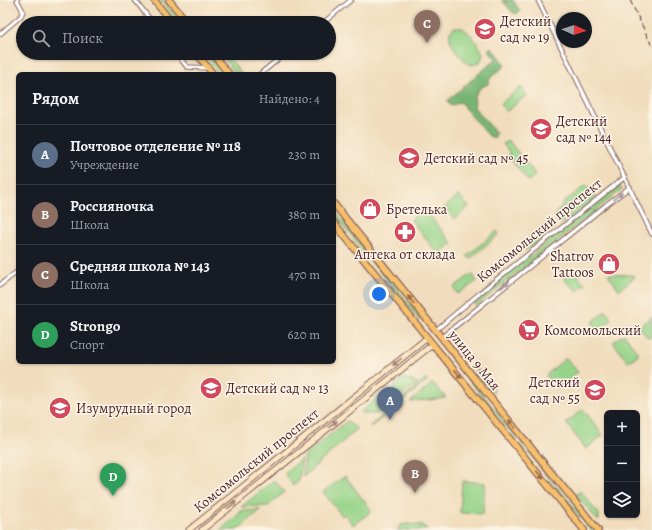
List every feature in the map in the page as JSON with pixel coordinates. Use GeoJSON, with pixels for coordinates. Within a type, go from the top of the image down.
{"type":"FeatureCollection","features":[{"type":"Feature","properties":{"kind":"main road"},"geometry":{"type":"LineString","coordinates":[[154,0],[167,16]]}},
{"type":"Feature","properties":{"kind":"main road"},"geometry":{"type":"LineString","coordinates":[[169,0],[182,16]]}},
{"type":"Feature","properties":{"kind":"main road"},"geometry":{"type":"LineString","coordinates":[[202,60],[211,72]]}},
{"type":"Feature","properties":{"kind":"main road"},"geometry":{"type":"LineString","coordinates":[[218,60],[227,72]]}},
{"type":"Feature","properties":{"kind":"main road","name":"улица 9 Мая"},"geometry":{"type":"LineString","coordinates":[[336,206],[598,530]]}},
{"type":"Feature","properties":{"kind":"main road","name":"улица 9 Мая"},"geometry":{"type":"LineString","coordinates":[[336,225],[584,530]]}},
{"type":"Feature","properties":{"kind":"main road","name":"Комсомольский проспект"},"geometry":{"type":"LineString","coordinates":[[189,530],[436,330]]}},
{"type":"Feature","properties":{"kind":"main road","name":"Комсомольский проспект"},"geometry":{"type":"LineString","coordinates":[[202,530],[442,337]]}},
{"type":"Feature","properties":{"kind":"main road"},"geometry":{"type":"LineString","coordinates":[[283,454],[288,460]]}},
{"type":"Feature","properties":{"kind":"street"},"geometry":{"type":"LineString","coordinates":[[17,0],[23,11],[21,16]]}},
{"type":"Feature","properties":{"kind":"street"},"geometry":{"type":"LineString","coordinates":[[135,0],[148,16]]}},
{"type":"Feature","properties":{"kind":"street"},"geometry":{"type":"LineString","coordinates":[[332,16],[351,0]]}},
{"type":"Feature","properties":{"kind":"street"},"geometry":{"type":"LineString","coordinates":[[538,0],[652,234]]}},
{"type":"Feature","properties":{"kind":"street"},"geometry":{"type":"LineString","coordinates":[[0,34],[16,20]]}},
{"type":"Feature","properties":{"kind":"street"},"geometry":{"type":"LineString","coordinates":[[182,60],[187,67],[208,68]]}},
{"type":"Feature","properties":{"kind":"street"},"geometry":{"type":"LineString","coordinates":[[262,72],[277,60]]}},
{"type":"Feature","properties":{"kind":"street","name":"Комсомольский проспект"},"geometry":{"type":"LineString","coordinates":[[436,330],[487,286],[625,177]]}},
{"type":"Feature","properties":{"kind":"street","name":"Комсомольский проспект"},"geometry":{"type":"LineString","coordinates":[[442,337],[474,309],[606,204],[630,187]]}},
{"type":"Feature","properties":{"kind":"street"},"geometry":{"type":"LineString","coordinates":[[0,285],[16,273]]}},
{"type":"Feature","properties":{"kind":"street"},"geometry":{"type":"LineString","coordinates":[[469,303],[474,309]]}},
{"type":"Feature","properties":{"kind":"green space"},"geometry":{"type":"Polygon","coordinates":[[[160,0],[164,0],[177,16],[173,16],[160,0]]]}},
{"type":"Feature","properties":{"kind":"green space"},"geometry":{"type":"Polygon","coordinates":[[[502,0],[513,0],[520,11],[517,14],[512,12],[502,0]]]}},
{"type":"Feature","properties":{"kind":"green space"},"geometry":{"type":"Polygon","coordinates":[[[455,27],[465,29],[478,44],[483,55],[480,62],[473,65],[469,64],[457,52],[450,41],[451,31],[455,27]]]}},
{"type":"Feature","properties":{"kind":"green space"},"geometry":{"type":"Polygon","coordinates":[[[490,48],[493,48],[504,63],[504,67],[491,77],[488,84],[480,88],[474,97],[474,107],[496,133],[495,137],[493,138],[489,136],[462,103],[459,102],[451,106],[448,103],[448,100],[496,59],[489,50],[490,48]]]}},
{"type":"Feature","properties":{"kind":"green space"},"geometry":{"type":"Polygon","coordinates":[[[207,60],[212,60],[221,72],[216,72],[207,60]]]}},
{"type":"Feature","properties":{"kind":"green space"},"geometry":{"type":"Polygon","coordinates":[[[225,60],[231,60],[240,72],[234,72],[225,60]]]}},
{"type":"Feature","properties":{"kind":"green space"},"geometry":{"type":"Polygon","coordinates":[[[521,87],[527,95],[506,112],[500,104],[521,87]]]}},
{"type":"Feature","properties":{"kind":"green space"},"geometry":{"type":"Polygon","coordinates":[[[508,140],[536,175],[528,181],[510,158],[509,152],[503,144],[508,140]]]}},
{"type":"Feature","properties":{"kind":"green space"},"geometry":{"type":"Polygon","coordinates":[[[586,185],[596,197],[561,225],[554,217],[564,202],[586,185]]]}},
{"type":"Feature","properties":{"kind":"green space"},"geometry":{"type":"Polygon","coordinates":[[[619,185],[622,189],[476,306],[474,304],[485,292],[619,185]]]}},
{"type":"Feature","properties":{"kind":"green space"},"geometry":{"type":"Polygon","coordinates":[[[459,195],[469,207],[454,219],[444,208],[459,195]]]}},
{"type":"Feature","properties":{"kind":"green space"},"geometry":{"type":"Polygon","coordinates":[[[424,209],[452,243],[438,254],[411,220],[424,209]]]}},
{"type":"Feature","properties":{"kind":"green space"},"geometry":{"type":"Polygon","coordinates":[[[336,212],[421,318],[419,320],[336,217],[336,212]]]}},
{"type":"Feature","properties":{"kind":"green space"},"geometry":{"type":"Polygon","coordinates":[[[549,221],[555,228],[526,251],[521,244],[549,221]]]}},
{"type":"Feature","properties":{"kind":"green space"},"geometry":{"type":"Polygon","coordinates":[[[497,231],[499,234],[470,259],[467,256],[497,231]]]}},
{"type":"Feature","properties":{"kind":"green space"},"geometry":{"type":"Polygon","coordinates":[[[573,269],[585,284],[578,291],[563,279],[573,269]]]}},
{"type":"Feature","properties":{"kind":"green space"},"geometry":{"type":"Polygon","coordinates":[[[472,274],[477,281],[458,294],[454,287],[472,274]]]}},
{"type":"Feature","properties":{"kind":"green space"},"geometry":{"type":"Polygon","coordinates":[[[608,274],[632,275],[635,277],[619,290],[608,274]]]}},
{"type":"Feature","properties":{"kind":"green space"},"geometry":{"type":"Polygon","coordinates":[[[606,311],[612,320],[598,330],[592,322],[606,311]]]}},
{"type":"Feature","properties":{"kind":"green space"},"geometry":{"type":"Polygon","coordinates":[[[652,317],[652,336],[648,338],[639,327],[652,317]]]}},
{"type":"Feature","properties":{"kind":"green space"},"geometry":{"type":"Polygon","coordinates":[[[624,334],[639,354],[628,362],[613,342],[624,334]]]}},
{"type":"Feature","properties":{"kind":"green space"},"geometry":{"type":"Polygon","coordinates":[[[447,351],[519,439],[517,440],[446,352],[447,351]]]}},
{"type":"Feature","properties":{"kind":"green space"},"geometry":{"type":"Polygon","coordinates":[[[566,358],[578,372],[558,389],[546,375],[566,358]]]}},
{"type":"Feature","properties":{"kind":"green space"},"geometry":{"type":"Polygon","coordinates":[[[478,369],[494,389],[494,392],[491,391],[477,374],[476,371],[478,369]]]}},
{"type":"Feature","properties":{"kind":"green space"},"geometry":{"type":"Polygon","coordinates":[[[403,378],[418,383],[391,403],[395,384],[403,378]]]}},
{"type":"Feature","properties":{"kind":"green space"},"geometry":{"type":"Polygon","coordinates":[[[426,379],[427,381],[371,427],[370,426],[426,379]]]}},
{"type":"Feature","properties":{"kind":"green space"},"geometry":{"type":"Polygon","coordinates":[[[433,383],[446,398],[410,402],[433,383]]]}},
{"type":"Feature","properties":{"kind":"green space"},"geometry":{"type":"Polygon","coordinates":[[[390,387],[388,404],[376,414],[363,414],[361,412],[390,387]]]}},
{"type":"Feature","properties":{"kind":"green space"},"geometry":{"type":"Polygon","coordinates":[[[583,409],[603,435],[586,449],[566,423],[583,409]]]}},
{"type":"Feature","properties":{"kind":"green space"},"geometry":{"type":"Polygon","coordinates":[[[347,421],[357,429],[303,477],[305,455],[347,421]]]}},
{"type":"Feature","properties":{"kind":"green space"},"geometry":{"type":"Polygon","coordinates":[[[521,442],[593,530],[590,530],[520,443],[521,442]]]}},
{"type":"Feature","properties":{"kind":"green space"},"geometry":{"type":"Polygon","coordinates":[[[302,459],[299,481],[293,486],[285,473],[302,459]]]}},
{"type":"Feature","properties":{"kind":"green space"},"geometry":{"type":"Polygon","coordinates":[[[345,476],[372,511],[353,525],[345,514],[342,516],[323,492],[345,476]]]}},
{"type":"Feature","properties":{"kind":"green space"},"geometry":{"type":"Polygon","coordinates":[[[274,480],[284,492],[268,506],[241,507],[274,480]]]}},
{"type":"Feature","properties":{"kind":"green space"},"geometry":{"type":"Polygon","coordinates":[[[462,481],[485,483],[483,514],[460,513],[462,481]]]}},
{"type":"Feature","properties":{"kind":"green space"},"geometry":{"type":"Polygon","coordinates":[[[581,492],[599,514],[599,520],[597,520],[577,496],[577,493],[581,492]]]}},
{"type":"Feature","properties":{"kind":"green space"},"geometry":{"type":"Polygon","coordinates":[[[261,510],[237,530],[220,530],[239,514],[240,511],[261,510]]]}},
{"type":"Feature","properties":{"kind":"green space"},"geometry":{"type":"Polygon","coordinates":[[[401,525],[423,525],[427,530],[397,530],[401,525]]]}},
{"type":"Feature","properties":{"kind":"railway"},"geometry":{"type":"LineString","coordinates":[[630,0],[652,46]]}},
{"type":"Feature","properties":{"kind":"place","name":"Детский сад № 19"},"geometry":{"type":"Point","coordinates":[485,29]}},
{"type":"Feature","properties":{"kind":"place","name":"Средняя школа № 143"},"geometry":{"type":"Point","coordinates":[427,43]}},
{"type":"Feature","properties":{"kind":"place","name":"Детский сад № 144"},"geometry":{"type":"Point","coordinates":[541,129]}},
{"type":"Feature","properties":{"kind":"place","name":"Детский сад № 45"},"geometry":{"type":"Point","coordinates":[409,158]}},
{"type":"Feature","properties":{"kind":"place","name":"Бретелька"},"geometry":{"type":"Point","coordinates":[370,209]}},
{"type":"Feature","properties":{"kind":"place","name":"Аптека от склада"},"geometry":{"type":"Point","coordinates":[405,232]}},
{"type":"Feature","properties":{"kind":"place","name":"Shatrov Tattoos"},"geometry":{"type":"Point","coordinates":[609,264]}},
{"type":"Feature","properties":{"kind":"place","name":"Комсомольский"},"geometry":{"type":"Point","coordinates":[529,330]}},
{"type":"Feature","properties":{"kind":"place","name":"Детский сад № 13"},"geometry":{"type":"Point","coordinates":[211,388]}},
{"type":"Feature","properties":{"kind":"place","name":"Детский сад № 55"},"geometry":{"type":"Point","coordinates":[595,390]}},
{"type":"Feature","properties":{"kind":"place","name":"Изумрудный город"},"geometry":{"type":"Point","coordinates":[60,408]}},
{"type":"Feature","properties":{"kind":"place","name":"Почтовое отделение № 118"},"geometry":{"type":"Point","coordinates":[390,420]}},
{"type":"Feature","properties":{"kind":"place","name":"Россияночка"},"geometry":{"type":"Point","coordinates":[415,493]}},
{"type":"Feature","properties":{"kind":"place","name":"Strongo"},"geometry":{"type":"Point","coordinates":[113,496]}}]}
